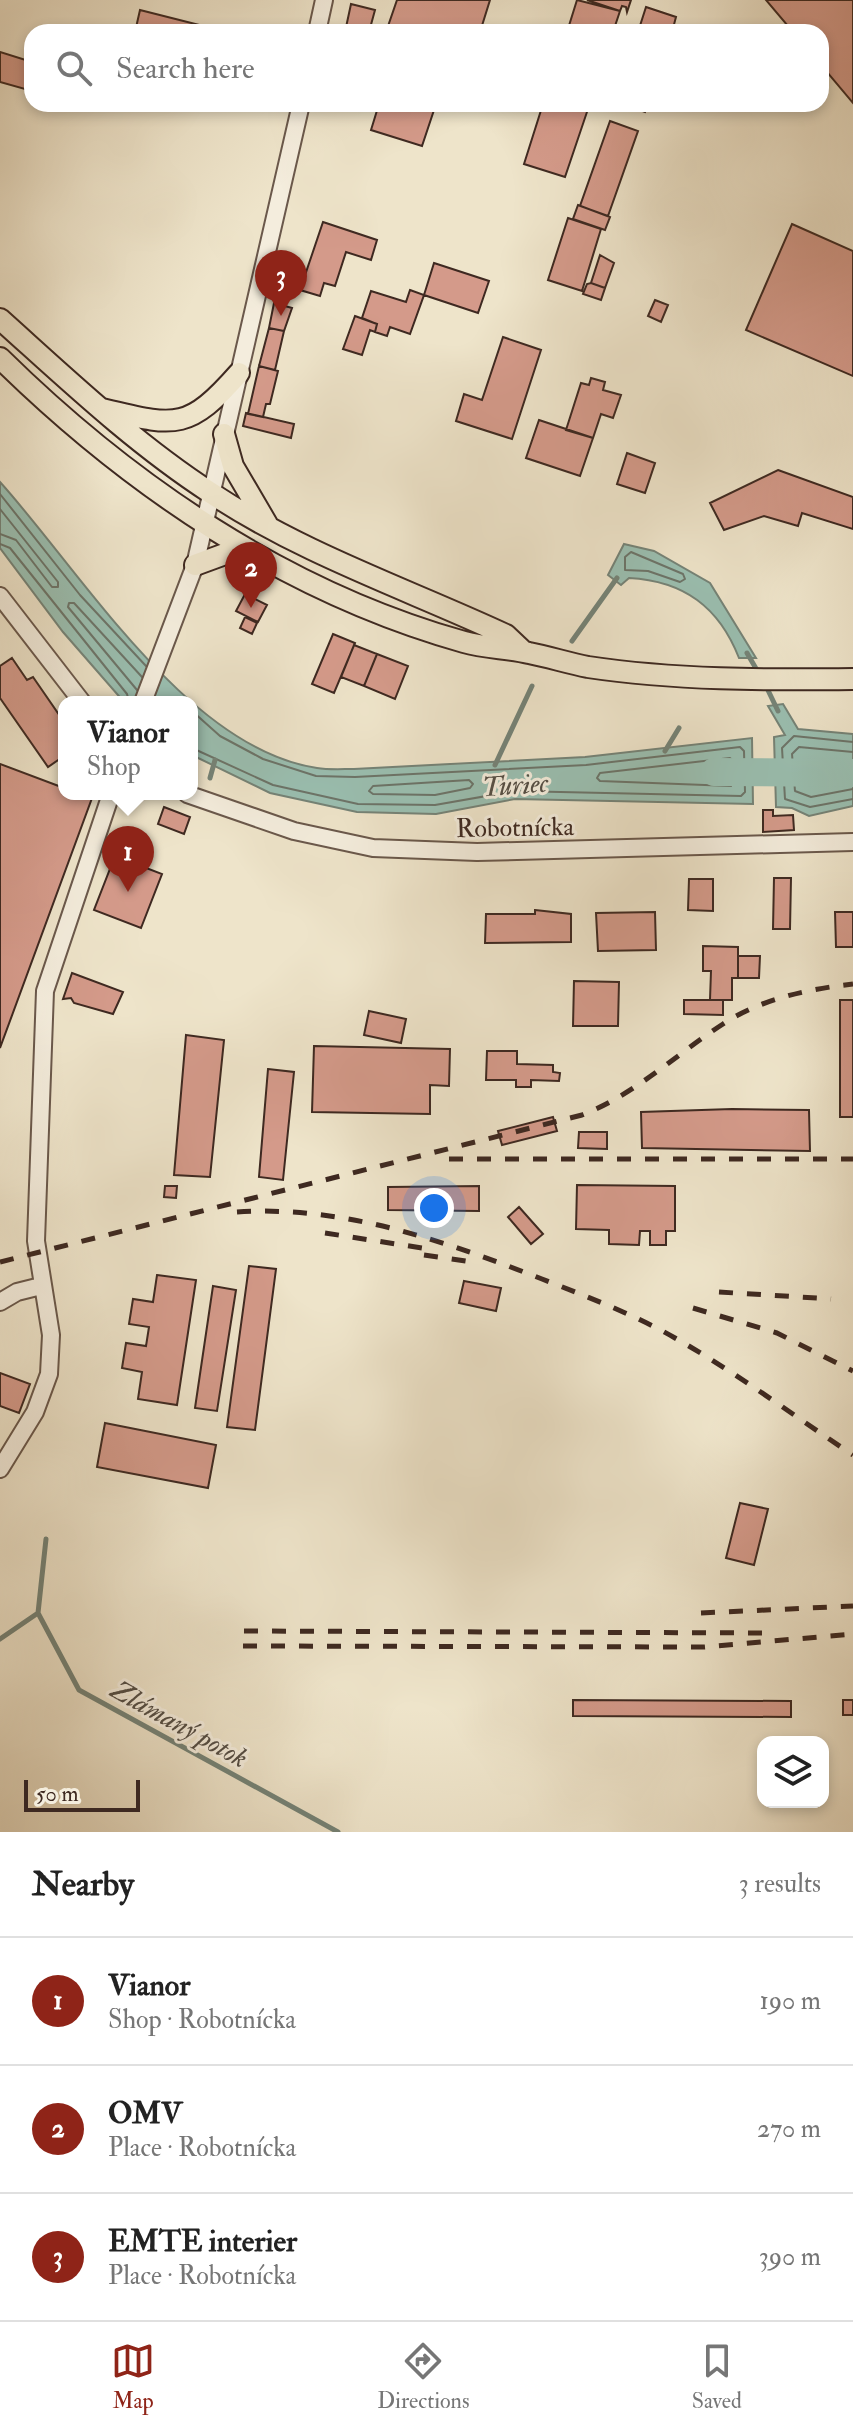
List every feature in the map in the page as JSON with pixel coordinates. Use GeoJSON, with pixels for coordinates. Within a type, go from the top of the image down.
{"type":"FeatureCollection","features":[{"type":"Feature","properties":{"kind":"main road"},"geometry":{"type":"LineString","coordinates":[[0,319],[100,409],[211,494],[270,528],[378,582],[506,635],[524,652]]}},
{"type":"Feature","properties":{"kind":"main road"},"geometry":{"type":"LineString","coordinates":[[0,358],[108,454],[205,523],[312,585],[386,617],[502,651],[524,652],[611,670],[744,678],[853,679]]}},
{"type":"Feature","properties":{"kind":"main road"},"geometry":{"type":"LineString","coordinates":[[100,409],[159,422],[189,419],[203,411],[239,373]]}},
{"type":"Feature","properties":{"kind":"main road"},"geometry":{"type":"LineString","coordinates":[[224,434],[233,466],[270,528]]}},
{"type":"Feature","properties":{"kind":"main road"},"geometry":{"type":"LineString","coordinates":[[195,565],[225,554],[255,554]]}},
{"type":"Feature","properties":{"kind":"street"},"geometry":{"type":"LineString","coordinates":[[319,24],[324,0]]}},
{"type":"Feature","properties":{"kind":"street"},"geometry":{"type":"LineString","coordinates":[[145,696],[195,565],[299,112]]}},
{"type":"Feature","properties":{"kind":"street"},"geometry":{"type":"LineString","coordinates":[[0,596],[77,696]]}},
{"type":"Feature","properties":{"kind":"street","name":"Robotnícka"},"geometry":{"type":"LineString","coordinates":[[198,798],[318,838],[373,848],[477,852],[853,842]]}},
{"type":"Feature","properties":{"kind":"street"},"geometry":{"type":"LineString","coordinates":[[0,1469],[35,1412],[49,1374],[51,1335],[36,1241],[45,991],[109,800]]}},
{"type":"Feature","properties":{"kind":"street"},"geometry":{"type":"LineString","coordinates":[[0,1302],[17,1292],[41,1286]]}},
{"type":"Feature","properties":{"kind":"water"},"geometry":{"type":"Polygon","coordinates":[[[0,482],[141,652],[186,696],[119,696],[63,632],[0,548],[0,482]]]}},
{"type":"Feature","properties":{"kind":"water"},"geometry":{"type":"Polygon","coordinates":[[[624,544],[654,551],[710,583],[756,658],[739,658],[721,624],[710,611],[683,591],[649,580],[629,578],[621,585],[608,575],[624,544]]]}},
{"type":"Feature","properties":{"kind":"water"},"geometry":{"type":"Polygon","coordinates":[[[783,704],[798,729],[853,734],[853,806],[809,816],[792,808],[776,807],[774,737],[785,735],[768,706],[783,704]]]}},
{"type":"Feature","properties":{"kind":"water"},"geometry":{"type":"Polygon","coordinates":[[[198,706],[225,728],[270,754],[331,769],[585,757],[752,738],[753,804],[515,799],[436,814],[357,812],[270,793],[198,758],[198,706]]]}},
{"type":"Feature","properties":{"kind":"building"},"geometry":{"type":"Polygon","coordinates":[[[397,0],[490,0],[482,24],[389,24],[397,0]]]}},
{"type":"Feature","properties":{"kind":"building"},"geometry":{"type":"Polygon","coordinates":[[[577,0],[620,11],[616,24],[570,24],[577,0]]]}},
{"type":"Feature","properties":{"kind":"building"},"geometry":{"type":"Polygon","coordinates":[[[587,0],[631,0],[627,12],[626,7],[622,6],[620,11],[587,0]]]}},
{"type":"Feature","properties":{"kind":"building"},"geometry":{"type":"Polygon","coordinates":[[[766,0],[853,0],[853,103],[829,74],[829,24],[786,24],[766,0]]]}},
{"type":"Feature","properties":{"kind":"building"},"geometry":{"type":"Polygon","coordinates":[[[351,4],[375,10],[371,24],[347,24],[351,4]]]}},
{"type":"Feature","properties":{"kind":"building"},"geometry":{"type":"Polygon","coordinates":[[[646,7],[676,17],[674,24],[641,24],[646,7]]]}},
{"type":"Feature","properties":{"kind":"building"},"geometry":{"type":"Polygon","coordinates":[[[140,10],[195,24],[137,24],[140,10]]]}},
{"type":"Feature","properties":{"kind":"building"},"geometry":{"type":"Polygon","coordinates":[[[0,52],[24,60],[24,89],[0,82],[0,52]]]}},
{"type":"Feature","properties":{"kind":"building"},"geometry":{"type":"Polygon","coordinates":[[[377,112],[433,112],[422,146],[371,130],[377,112]]]}},
{"type":"Feature","properties":{"kind":"building"},"geometry":{"type":"Polygon","coordinates":[[[540,112],[587,112],[565,177],[524,164],[540,112]]]}},
{"type":"Feature","properties":{"kind":"building"},"geometry":{"type":"Polygon","coordinates":[[[610,121],[638,131],[608,216],[580,206],[610,121]]]}},
{"type":"Feature","properties":{"kind":"building"},"geometry":{"type":"Polygon","coordinates":[[[578,205],[610,217],[605,230],[573,219],[578,205]]]}},
{"type":"Feature","properties":{"kind":"building"},"geometry":{"type":"Polygon","coordinates":[[[568,218],[601,229],[582,291],[548,280],[568,218]]]}},
{"type":"Feature","properties":{"kind":"building"},"geometry":{"type":"Polygon","coordinates":[[[323,222],[377,240],[371,260],[346,252],[335,286],[324,283],[320,296],[300,290],[323,222]]]}},
{"type":"Feature","properties":{"kind":"building"},"geometry":{"type":"Polygon","coordinates":[[[792,224],[853,251],[853,376],[746,330],[792,224]]]}},
{"type":"Feature","properties":{"kind":"building"},"geometry":{"type":"Polygon","coordinates":[[[600,255],[614,263],[605,288],[591,283],[600,255]]]}},
{"type":"Feature","properties":{"kind":"building"},"geometry":{"type":"Polygon","coordinates":[[[434,263],[489,281],[478,313],[424,295],[434,263]]]}},
{"type":"Feature","properties":{"kind":"building"},"geometry":{"type":"Polygon","coordinates":[[[587,284],[605,288],[601,300],[583,294],[587,284]]]}},
{"type":"Feature","properties":{"kind":"building"},"geometry":{"type":"Polygon","coordinates":[[[410,290],[424,295],[410,334],[390,327],[387,336],[375,332],[377,324],[362,318],[371,291],[406,302],[410,290]]]}},
{"type":"Feature","properties":{"kind":"building"},"geometry":{"type":"Polygon","coordinates":[[[655,300],[668,305],[661,322],[648,316],[655,300]]]}},
{"type":"Feature","properties":{"kind":"building"},"geometry":{"type":"Polygon","coordinates":[[[274,303],[292,308],[284,331],[269,328],[274,303]]]}},
{"type":"Feature","properties":{"kind":"building"},"geometry":{"type":"Polygon","coordinates":[[[355,316],[377,324],[375,332],[370,330],[362,355],[343,349],[355,316]]]}},
{"type":"Feature","properties":{"kind":"building"},"geometry":{"type":"Polygon","coordinates":[[[269,328],[284,331],[275,370],[259,366],[269,328]]]}},
{"type":"Feature","properties":{"kind":"building"},"geometry":{"type":"Polygon","coordinates":[[[503,337],[541,350],[512,439],[456,421],[464,394],[482,400],[503,337]]]}},
{"type":"Feature","properties":{"kind":"building"},"geometry":{"type":"Polygon","coordinates":[[[259,366],[278,371],[270,404],[266,404],[263,417],[248,414],[259,366]]]}},
{"type":"Feature","properties":{"kind":"building"},"geometry":{"type":"Polygon","coordinates":[[[591,378],[605,382],[603,390],[621,395],[613,418],[601,414],[593,438],[566,430],[581,383],[589,385],[591,378]]]}},
{"type":"Feature","properties":{"kind":"building"},"geometry":{"type":"Polygon","coordinates":[[[246,413],[294,424],[291,438],[243,426],[246,413]]]}},
{"type":"Feature","properties":{"kind":"building"},"geometry":{"type":"Polygon","coordinates":[[[539,420],[593,438],[580,476],[526,458],[539,420]]]}},
{"type":"Feature","properties":{"kind":"building"},"geometry":{"type":"Polygon","coordinates":[[[627,453],[655,463],[645,493],[617,484],[627,453]]]}},
{"type":"Feature","properties":{"kind":"building"},"geometry":{"type":"Polygon","coordinates":[[[778,470],[853,497],[853,529],[802,513],[798,526],[764,516],[724,530],[710,503],[778,470]]]}},
{"type":"Feature","properties":{"kind":"building"},"geometry":{"type":"Polygon","coordinates":[[[245,594],[267,605],[258,622],[236,611],[245,594]]]}},
{"type":"Feature","properties":{"kind":"building"},"geometry":{"type":"Polygon","coordinates":[[[245,617],[257,623],[252,634],[240,628],[245,617]]]}},
{"type":"Feature","properties":{"kind":"building"},"geometry":{"type":"Polygon","coordinates":[[[333,634],[355,643],[334,693],[312,684],[333,634]]]}},
{"type":"Feature","properties":{"kind":"building"},"geometry":{"type":"Polygon","coordinates":[[[354,645],[377,654],[364,686],[341,677],[354,645]]]}},
{"type":"Feature","properties":{"kind":"building"},"geometry":{"type":"Polygon","coordinates":[[[377,654],[408,666],[395,699],[364,686],[377,654]]]}},
{"type":"Feature","properties":{"kind":"building"},"geometry":{"type":"Polygon","coordinates":[[[12,658],[27,680],[33,677],[58,713],[58,760],[48,767],[0,698],[0,666],[12,658]]]}},
{"type":"Feature","properties":{"kind":"building"},"geometry":{"type":"Polygon","coordinates":[[[0,764],[58,786],[58,800],[91,800],[0,1048],[0,764]]]}},
{"type":"Feature","properties":{"kind":"building"},"geometry":{"type":"Polygon","coordinates":[[[164,807],[190,817],[184,834],[158,824],[164,807]]]}},
{"type":"Feature","properties":{"kind":"building"},"geometry":{"type":"Polygon","coordinates":[[[763,810],[773,810],[773,816],[793,815],[794,830],[763,832],[763,810]]]}},
{"type":"Feature","properties":{"kind":"building"},"geometry":{"type":"Polygon","coordinates":[[[115,856],[162,874],[141,928],[94,910],[115,856]]]}},
{"type":"Feature","properties":{"kind":"building"},"geometry":{"type":"Polygon","coordinates":[[[774,878],[791,878],[790,929],[773,929],[774,878]]]}},
{"type":"Feature","properties":{"kind":"building"},"geometry":{"type":"Polygon","coordinates":[[[689,879],[713,879],[713,911],[688,910],[689,879]]]}},
{"type":"Feature","properties":{"kind":"building"},"geometry":{"type":"Polygon","coordinates":[[[535,910],[571,914],[571,942],[485,943],[486,914],[535,914],[535,910]]]}},
{"type":"Feature","properties":{"kind":"building"},"geometry":{"type":"Polygon","coordinates":[[[655,912],[656,950],[598,951],[596,913],[655,912]]]}},
{"type":"Feature","properties":{"kind":"building"},"geometry":{"type":"Polygon","coordinates":[[[835,912],[853,912],[853,947],[836,947],[835,912]]]}},
{"type":"Feature","properties":{"kind":"building"},"geometry":{"type":"Polygon","coordinates":[[[703,946],[738,947],[738,978],[732,978],[732,1000],[710,1000],[711,971],[703,971],[703,946]]]}},
{"type":"Feature","properties":{"kind":"building"},"geometry":{"type":"Polygon","coordinates":[[[738,956],[760,956],[759,978],[738,978],[738,956]]]}},
{"type":"Feature","properties":{"kind":"building"},"geometry":{"type":"Polygon","coordinates":[[[72,973],[123,992],[113,1014],[74,1003],[71,998],[63,999],[72,973]]]}},
{"type":"Feature","properties":{"kind":"building"},"geometry":{"type":"Polygon","coordinates":[[[574,981],[619,982],[618,1026],[573,1026],[574,981]]]}},
{"type":"Feature","properties":{"kind":"building"},"geometry":{"type":"Polygon","coordinates":[[[684,1000],[723,1000],[723,1015],[684,1014],[684,1000]]]}},
{"type":"Feature","properties":{"kind":"building"},"geometry":{"type":"Polygon","coordinates":[[[840,1000],[853,1000],[853,1117],[840,1117],[840,1000]]]}},
{"type":"Feature","properties":{"kind":"building"},"geometry":{"type":"Polygon","coordinates":[[[369,1011],[406,1019],[401,1043],[364,1035],[369,1011]]]}},
{"type":"Feature","properties":{"kind":"building"},"geometry":{"type":"Polygon","coordinates":[[[186,1035],[224,1040],[210,1177],[174,1175],[186,1035]]]}},
{"type":"Feature","properties":{"kind":"building"},"geometry":{"type":"Polygon","coordinates":[[[314,1046],[450,1049],[449,1086],[430,1085],[430,1114],[312,1112],[314,1046]]]}},
{"type":"Feature","properties":{"kind":"building"},"geometry":{"type":"Polygon","coordinates":[[[487,1051],[517,1051],[517,1064],[553,1065],[553,1072],[560,1073],[559,1081],[531,1080],[531,1087],[516,1087],[516,1080],[486,1080],[487,1051]]]}},
{"type":"Feature","properties":{"kind":"building"},"geometry":{"type":"Polygon","coordinates":[[[268,1069],[294,1072],[283,1180],[259,1177],[268,1069]]]}},
{"type":"Feature","properties":{"kind":"building"},"geometry":{"type":"Polygon","coordinates":[[[809,1110],[810,1151],[642,1148],[641,1112],[809,1110]]]}},
{"type":"Feature","properties":{"kind":"building"},"geometry":{"type":"Polygon","coordinates":[[[553,1117],[557,1131],[502,1145],[498,1131],[553,1117]]]}},
{"type":"Feature","properties":{"kind":"building"},"geometry":{"type":"Polygon","coordinates":[[[579,1132],[607,1132],[607,1149],[578,1148],[579,1132]]]}},
{"type":"Feature","properties":{"kind":"building"},"geometry":{"type":"Polygon","coordinates":[[[577,1185],[675,1186],[675,1231],[666,1231],[666,1245],[650,1245],[650,1231],[640,1231],[639,1245],[609,1244],[609,1230],[576,1229],[577,1185]]]}},
{"type":"Feature","properties":{"kind":"building"},"geometry":{"type":"Polygon","coordinates":[[[165,1186],[177,1186],[176,1198],[164,1197],[165,1186]]]}},
{"type":"Feature","properties":{"kind":"building"},"geometry":{"type":"Polygon","coordinates":[[[479,1186],[479,1211],[388,1210],[388,1187],[479,1186]]]}},
{"type":"Feature","properties":{"kind":"building"},"geometry":{"type":"Polygon","coordinates":[[[519,1207],[543,1234],[531,1244],[508,1217],[519,1207]]]}},
{"type":"Feature","properties":{"kind":"building"},"geometry":{"type":"Polygon","coordinates":[[[249,1266],[276,1269],[255,1430],[227,1427],[249,1266]]]}},
{"type":"Feature","properties":{"kind":"building"},"geometry":{"type":"Polygon","coordinates":[[[157,1275],[196,1280],[177,1405],[138,1399],[142,1372],[122,1368],[126,1343],[146,1346],[149,1327],[129,1324],[133,1299],[153,1302],[157,1275]]]}},
{"type":"Feature","properties":{"kind":"building"},"geometry":{"type":"Polygon","coordinates":[[[464,1281],[501,1288],[496,1311],[459,1303],[464,1281]]]}},
{"type":"Feature","properties":{"kind":"building"},"geometry":{"type":"Polygon","coordinates":[[[213,1286],[236,1290],[217,1411],[195,1408],[213,1286]]]}},
{"type":"Feature","properties":{"kind":"building"},"geometry":{"type":"Polygon","coordinates":[[[0,1373],[30,1384],[19,1413],[0,1406],[0,1373]]]}},
{"type":"Feature","properties":{"kind":"building"},"geometry":{"type":"Polygon","coordinates":[[[105,1423],[216,1445],[208,1488],[97,1467],[105,1423]]]}},
{"type":"Feature","properties":{"kind":"building"},"geometry":{"type":"Polygon","coordinates":[[[740,1503],[768,1509],[754,1565],[726,1558],[740,1503]]]}},
{"type":"Feature","properties":{"kind":"building"},"geometry":{"type":"Polygon","coordinates":[[[573,1700],[791,1701],[791,1717],[573,1716],[573,1700]]]}},
{"type":"Feature","properties":{"kind":"building"},"geometry":{"type":"Polygon","coordinates":[[[843,1700],[853,1700],[853,1715],[843,1715],[843,1700]]]}},
{"type":"Feature","properties":{"kind":"waterway"},"geometry":{"type":"LineString","coordinates":[[572,641],[617,578]]}},
{"type":"Feature","properties":{"kind":"waterway"},"geometry":{"type":"LineString","coordinates":[[747,653],[758,672]]}},
{"type":"Feature","properties":{"kind":"waterway"},"geometry":{"type":"LineString","coordinates":[[765,684],[778,711]]}},
{"type":"Feature","properties":{"kind":"waterway"},"geometry":{"type":"LineString","coordinates":[[495,765],[532,686]]}},
{"type":"Feature","properties":{"kind":"waterway"},"geometry":{"type":"LineString","coordinates":[[665,751],[679,728]]}},
{"type":"Feature","properties":{"kind":"waterway"},"geometry":{"type":"LineString","coordinates":[[210,778],[215,760]]}},
{"type":"Feature","properties":{"kind":"waterway","name":"Turiec"},"geometry":{"type":"LineString","coordinates":[[714,772],[853,773]]}},
{"type":"Feature","properties":{"kind":"waterway"},"geometry":{"type":"LineString","coordinates":[[0,1639],[38,1613],[46,1539]]}},
{"type":"Feature","properties":{"kind":"waterway","name":"Zlámaný potok"},"geometry":{"type":"LineString","coordinates":[[38,1613],[79,1690],[338,1832]]}},
{"type":"Feature","properties":{"kind":"railway"},"geometry":{"type":"LineString","coordinates":[[0,1262],[582,1115],[638,1085],[738,1015],[785,996],[853,984]]}},
{"type":"Feature","properties":{"kind":"railway"},"geometry":{"type":"LineString","coordinates":[[449,1159],[853,1159]]}},
{"type":"Feature","properties":{"kind":"railway"},"geometry":{"type":"LineString","coordinates":[[237,1212],[277,1211],[355,1220],[431,1239],[576,1292],[643,1321],[698,1351],[853,1455]]}},
{"type":"Feature","properties":{"kind":"railway"},"geometry":{"type":"LineString","coordinates":[[325,1233],[435,1250]]}},
{"type":"Feature","properties":{"kind":"railway"},"geometry":{"type":"LineString","coordinates":[[424,1255],[479,1263]]}},
{"type":"Feature","properties":{"kind":"railway"},"geometry":{"type":"LineString","coordinates":[[719,1292],[831,1299]]}},
{"type":"Feature","properties":{"kind":"railway"},"geometry":{"type":"LineString","coordinates":[[693,1308],[777,1333],[853,1371]]}},
{"type":"Feature","properties":{"kind":"railway"},"geometry":{"type":"LineString","coordinates":[[701,1613],[853,1606]]}},
{"type":"Feature","properties":{"kind":"railway"},"geometry":{"type":"LineString","coordinates":[[244,1631],[773,1633]]}},
{"type":"Feature","properties":{"kind":"railway"},"geometry":{"type":"LineString","coordinates":[[243,1646],[704,1647],[853,1634]]}},
{"type":"Feature","properties":{"kind":"place","name":"EMTE interier"},"geometry":{"type":"Point","coordinates":[281,316]}},
{"type":"Feature","properties":{"kind":"place","name":"OMV"},"geometry":{"type":"Point","coordinates":[251,608]}},
{"type":"Feature","properties":{"kind":"place","name":"Vianor"},"geometry":{"type":"Point","coordinates":[128,892]}}]}
